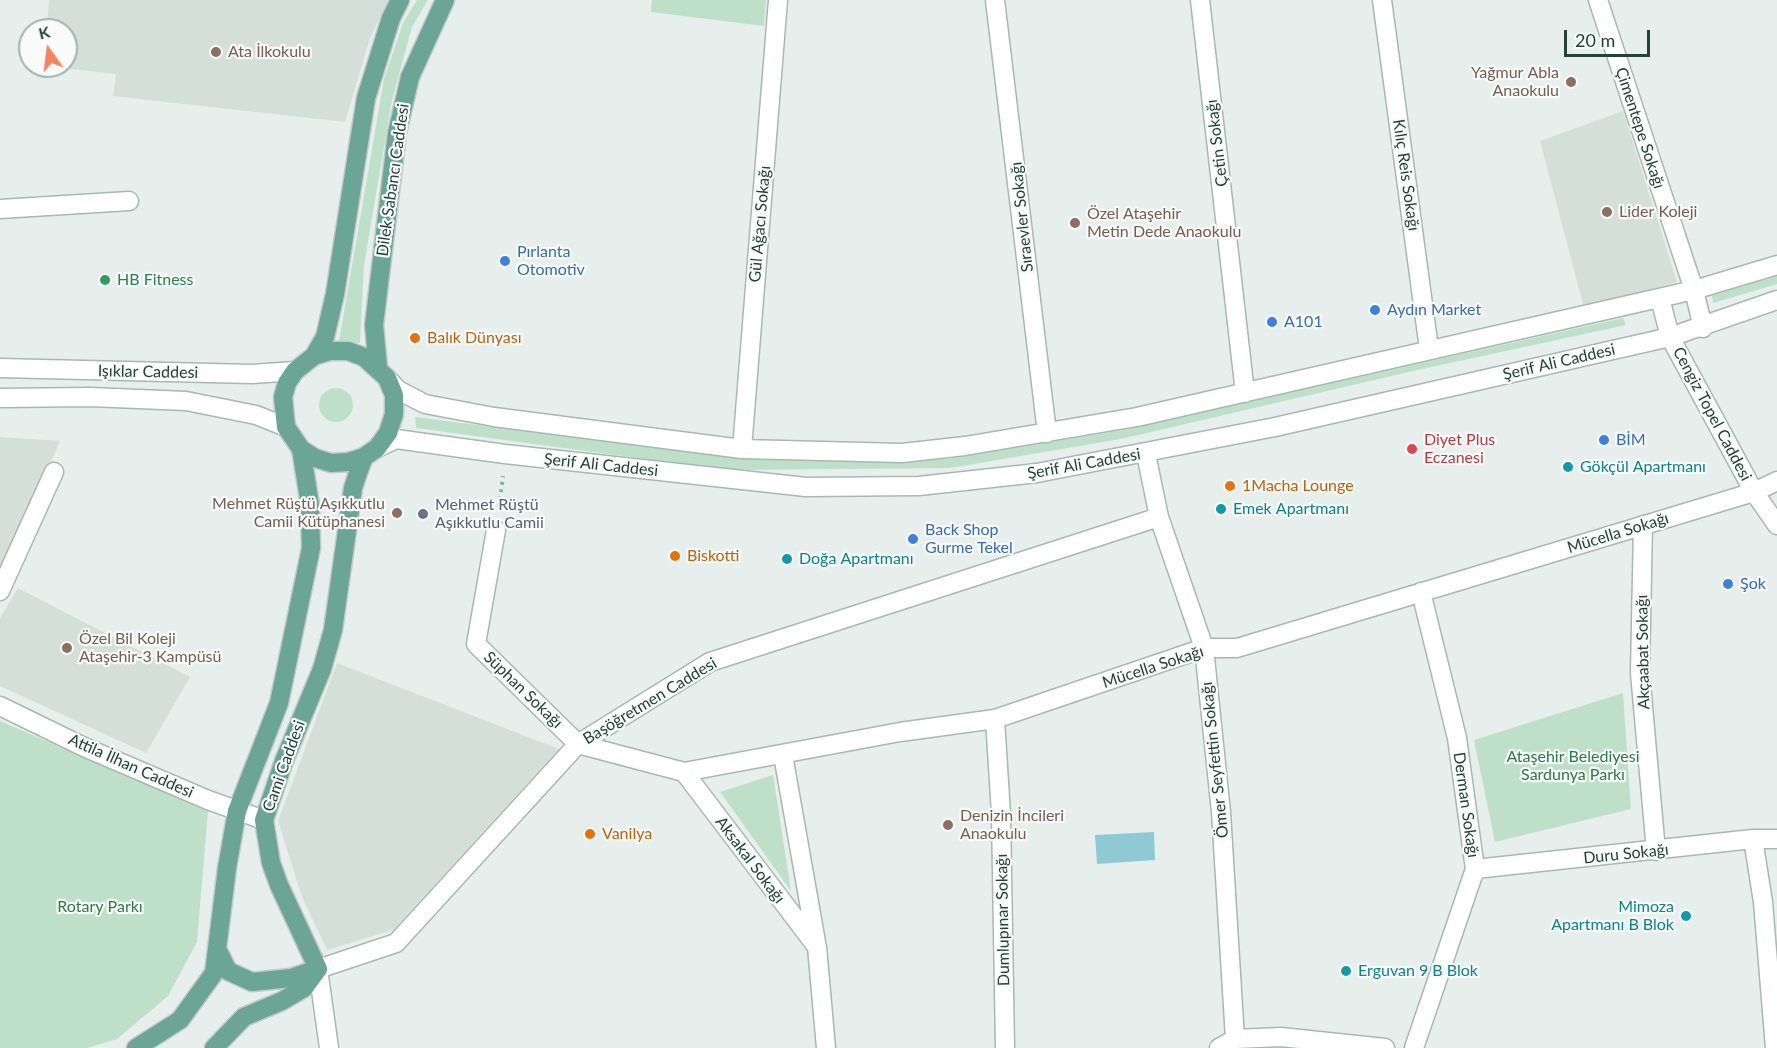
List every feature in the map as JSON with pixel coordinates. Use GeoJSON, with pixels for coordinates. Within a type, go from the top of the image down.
{"type":"FeatureCollection","features":[{"type":"Feature","properties":{"kind":"main road"},"geometry":{"type":"LineString","coordinates":[[314,356],[325,337],[335,294],[366,98],[391,18],[400,0]]}},
{"type":"Feature","properties":{"kind":"main road","name":"Dilek Sabancı Caddesi"},"geometry":{"type":"LineString","coordinates":[[382,372],[374,325],[397,133],[410,77],[445,0]]}},
{"type":"Feature","properties":{"kind":"main road"},"geometry":{"type":"LineString","coordinates":[[330,351],[348,351],[364,357],[382,372],[394,395],[394,414],[388,432],[370,452],[348,462],[331,462],[315,458],[301,449],[286,427],[283,398],[287,383],[295,371],[314,356],[330,351]]}},
{"type":"Feature","properties":{"kind":"main road","name":"Cami Caddesi"},"geometry":{"type":"LineString","coordinates":[[136,1048],[180,1020],[214,973],[227,868],[237,811],[279,704],[311,548],[310,505],[301,449]]}},
{"type":"Feature","properties":{"kind":"main road","name":"Cami Caddesi"},"geometry":{"type":"LineString","coordinates":[[318,969],[271,863],[264,820],[284,761],[322,669],[333,630],[353,488],[370,452]]}},
{"type":"Feature","properties":{"kind":"main road"},"geometry":{"type":"LineString","coordinates":[[217,949],[228,971],[238,978],[252,982],[291,978],[318,969]]}},
{"type":"Feature","properties":{"kind":"main road"},"geometry":{"type":"LineString","coordinates":[[214,1048],[244,1017],[282,1001],[304,988],[318,969]]}},
{"type":"Feature","properties":{"kind":"street","name":"Gül Ağacı Sokağı"},"geometry":{"type":"LineString","coordinates":[[742,448],[778,0]]}},
{"type":"Feature","properties":{"kind":"street","name":"Sıraevler Sokağı"},"geometry":{"type":"LineString","coordinates":[[994,0],[1047,433]]}},
{"type":"Feature","properties":{"kind":"street","name":"Çetin Sokağı"},"geometry":{"type":"LineString","coordinates":[[1200,0],[1245,393]]}},
{"type":"Feature","properties":{"kind":"street","name":"Kılıç Reis Sokağı"},"geometry":{"type":"LineString","coordinates":[[1382,0],[1429,349]]}},
{"type":"Feature","properties":{"kind":"street","name":"Çimentepe Sokağı"},"geometry":{"type":"LineString","coordinates":[[1598,0],[1694,290],[1703,328]]}},
{"type":"Feature","properties":{"kind":"street"},"geometry":{"type":"LineString","coordinates":[[0,209],[129,201]]}},
{"type":"Feature","properties":{"kind":"street","name":"Şerif Ali Caddesi"},"geometry":{"type":"LineString","coordinates":[[382,372],[398,390],[425,404],[494,417],[742,448],[902,453],[1047,433],[1137,417],[1694,290],[1777,265]]}},
{"type":"Feature","properties":{"kind":"street","name":"Cengiz Topel Caddesi"},"geometry":{"type":"LineString","coordinates":[[1660,298],[1670,337],[1754,492],[1777,525]]}},
{"type":"Feature","properties":{"kind":"street","name":"Şerif Ali Caddesi"},"geometry":{"type":"LineString","coordinates":[[370,452],[396,439],[506,454],[817,487],[919,486],[1037,473],[1146,454],[1670,337],[1703,328],[1777,300]]}},
{"type":"Feature","properties":{"kind":"street","name":"Işıklar Caddesi"},"geometry":{"type":"LineString","coordinates":[[0,368],[252,374],[295,371]]}},
{"type":"Feature","properties":{"kind":"street","name":"Işıklar Caddesi"},"geometry":{"type":"LineString","coordinates":[[0,398],[90,397],[186,400],[256,415],[286,427]]}},
{"type":"Feature","properties":{"kind":"street","name":"Ömer Seyfettin Sokağı"},"geometry":{"type":"LineString","coordinates":[[1146,454],[1159,517],[1204,648],[1221,812],[1235,1039]]}},
{"type":"Feature","properties":{"kind":"street"},"geometry":{"type":"LineString","coordinates":[[0,591],[54,472]]}},
{"type":"Feature","properties":{"kind":"street","name":"Mücella Sokağı"},"geometry":{"type":"LineString","coordinates":[[578,744],[684,772],[900,732],[995,719],[1204,648],[1237,648],[1754,492],[1777,481]]}},
{"type":"Feature","properties":{"kind":"street","name":"Başöğretmen Caddesi"},"geometry":{"type":"LineString","coordinates":[[318,969],[396,943],[578,744],[710,662],[1159,517]]}},
{"type":"Feature","properties":{"kind":"street","name":"Akçaabat Sokağı"},"geometry":{"type":"LineString","coordinates":[[1643,525],[1640,673],[1656,851]]}},
{"type":"Feature","properties":{"kind":"street","name":"Süphan Sokağı"},"geometry":{"type":"LineString","coordinates":[[496,530],[476,644],[578,744]]}},
{"type":"Feature","properties":{"kind":"street","name":"Derman Sokağı"},"geometry":{"type":"LineString","coordinates":[[1414,1048],[1475,869],[1457,738],[1421,592]]}},
{"type":"Feature","properties":{"kind":"street","name":"Attila İlhan Caddesi"},"geometry":{"type":"LineString","coordinates":[[0,706],[84,747],[237,811],[264,820]]}},
{"type":"Feature","properties":{"kind":"street","name":"Dumlupınar Sokağı"},"geometry":{"type":"LineString","coordinates":[[995,719],[1001,814],[1005,1048]]}},
{"type":"Feature","properties":{"kind":"street","name":"Aksakal Sokağı"},"geometry":{"type":"LineString","coordinates":[[783,755],[816,947],[826,1048]]}},
{"type":"Feature","properties":{"kind":"street","name":"Aksakal Sokağı"},"geometry":{"type":"LineString","coordinates":[[684,772],[816,947]]}},
{"type":"Feature","properties":{"kind":"street"},"geometry":{"type":"LineString","coordinates":[[1753,839],[1763,902],[1776,1048]]}},
{"type":"Feature","properties":{"kind":"street","name":"Duru Sokağı"},"geometry":{"type":"LineString","coordinates":[[1475,869],[1753,839],[1777,839]]}},
{"type":"Feature","properties":{"kind":"street"},"geometry":{"type":"LineString","coordinates":[[318,969],[329,1048]]}},
{"type":"Feature","properties":{"kind":"street"},"geometry":{"type":"LineString","coordinates":[[1219,1048],[1235,1039],[1281,1037],[1386,1048]]}},
{"type":"Feature","properties":{"kind":"path"},"geometry":{"type":"LineString","coordinates":[[496,530],[506,454]]}},
{"type":"Feature","properties":{"kind":"shaded area","name":"Ata İlkokulu"},"geometry":{"type":"Polygon","coordinates":[[[49,0],[389,0],[370,38],[345,122],[113,96],[116,74],[78,70],[78,18],[48,18],[49,0]]]}},
{"type":"Feature","properties":{"kind":"shaded area","name":"Lider Koleji"},"geometry":{"type":"Polygon","coordinates":[[[1623,111],[1677,282],[1584,308],[1540,141],[1623,111]]]}},
{"type":"Feature","properties":{"kind":"shaded area"},"geometry":{"type":"Polygon","coordinates":[[[0,437],[60,441],[0,576],[0,437]]]}},
{"type":"Feature","properties":{"kind":"shaded area","name":"Özel Bil Koleji Ataşehir-3 Kampüsü"},"geometry":{"type":"Polygon","coordinates":[[[18,588],[190,677],[146,753],[0,686],[0,618],[18,588]]]}},
{"type":"Feature","properties":{"kind":"shaded area"},"geometry":{"type":"Polygon","coordinates":[[[337,663],[559,749],[393,930],[327,950],[302,897],[278,821],[337,663]]]}},
{"type":"Feature","properties":{"kind":"green space"},"geometry":{"type":"Polygon","coordinates":[[[417,0],[428,0],[412,27],[392,100],[364,265],[360,343],[339,341],[384,79],[403,23],[417,0]]]}},
{"type":"Feature","properties":{"kind":"green space"},"geometry":{"type":"Polygon","coordinates":[[[652,0],[766,0],[764,26],[651,12],[652,0]]]}},
{"type":"Feature","properties":{"kind":"green space"},"geometry":{"type":"Polygon","coordinates":[[[1777,274],[1777,284],[1713,303],[1712,295],[1777,274]]]}},
{"type":"Feature","properties":{"kind":"green space"},"geometry":{"type":"Polygon","coordinates":[[[1623,318],[1626,325],[1413,371],[1121,439],[950,468],[726,470],[416,428],[415,417],[735,458],[948,459],[1118,431],[1623,318]]]}},
{"type":"Feature","properties":{"kind":"green space"},"geometry":{"type":"Polygon","coordinates":[[[336,388],[348,393],[353,405],[348,417],[336,422],[324,417],[319,405],[324,393],[336,388]]]}},
{"type":"Feature","properties":{"kind":"green space","name":"Ataşehir Belediyesi Sardunya Parkı"},"geometry":{"type":"Polygon","coordinates":[[[1623,693],[1631,809],[1495,842],[1474,740],[1623,693]]]}},
{"type":"Feature","properties":{"kind":"green space","name":"Rotary Parkı"},"geometry":{"type":"Polygon","coordinates":[[[0,721],[208,811],[197,942],[168,996],[117,1039],[87,1048],[0,1048],[0,721]]]}},
{"type":"Feature","properties":{"kind":"green space"},"geometry":{"type":"Polygon","coordinates":[[[773,775],[791,891],[720,792],[773,775]]]}},
{"type":"Feature","properties":{"kind":"water"},"geometry":{"type":"Polygon","coordinates":[[[1154,832],[1155,860],[1097,864],[1095,835],[1154,832]]]}},
{"type":"Feature","properties":{"kind":"place","name":"Ata İlkokulu"},"geometry":{"type":"Point","coordinates":[216,52]}},
{"type":"Feature","properties":{"kind":"place","name":"Yağmur Abla Anaokulu"},"geometry":{"type":"Point","coordinates":[1571,82]}},
{"type":"Feature","properties":{"kind":"place","name":"Lider Koleji"},"geometry":{"type":"Point","coordinates":[1607,212]}},
{"type":"Feature","properties":{"kind":"place","name":"Özel Ataşehir Metin Dede Anaokulu"},"geometry":{"type":"Point","coordinates":[1075,223]}},
{"type":"Feature","properties":{"kind":"place","name":"Pırlanta Otomotiv"},"geometry":{"type":"Point","coordinates":[505,261]}},
{"type":"Feature","properties":{"kind":"place","name":"HB Fitness"},"geometry":{"type":"Point","coordinates":[105,280]}},
{"type":"Feature","properties":{"kind":"place","name":"Aydın Market"},"geometry":{"type":"Point","coordinates":[1375,310]}},
{"type":"Feature","properties":{"kind":"place","name":"A101"},"geometry":{"type":"Point","coordinates":[1272,322]}},
{"type":"Feature","properties":{"kind":"place","name":"Balık Dünyası"},"geometry":{"type":"Point","coordinates":[415,338]}},
{"type":"Feature","properties":{"kind":"place","name":"BİM"},"geometry":{"type":"Point","coordinates":[1604,440]}},
{"type":"Feature","properties":{"kind":"place","name":"Diyet Plus Eczanesi"},"geometry":{"type":"Point","coordinates":[1412,449]}},
{"type":"Feature","properties":{"kind":"place","name":"Gökçül Apartmanı"},"geometry":{"type":"Point","coordinates":[1568,467]}},
{"type":"Feature","properties":{"kind":"place","name":"1Macha Lounge"},"geometry":{"type":"Point","coordinates":[1230,486]}},
{"type":"Feature","properties":{"kind":"place","name":"Emek Apartmanı"},"geometry":{"type":"Point","coordinates":[1221,509]}},
{"type":"Feature","properties":{"kind":"place","name":"Mehmet Rüştü Aşıkkutlu Camii Kütüphanesi"},"geometry":{"type":"Point","coordinates":[397,513]}},
{"type":"Feature","properties":{"kind":"place","name":"Mehmet Rüştü Aşıkkutlu Camii"},"geometry":{"type":"Point","coordinates":[423,514]}},
{"type":"Feature","properties":{"kind":"place","name":"Back Shop Gurme Tekel"},"geometry":{"type":"Point","coordinates":[913,539]}},
{"type":"Feature","properties":{"kind":"place","name":"Biskotti"},"geometry":{"type":"Point","coordinates":[675,556]}},
{"type":"Feature","properties":{"kind":"place","name":"Doğa Apartmanı"},"geometry":{"type":"Point","coordinates":[787,559]}},
{"type":"Feature","properties":{"kind":"place","name":"Şok"},"geometry":{"type":"Point","coordinates":[1728,584]}},
{"type":"Feature","properties":{"kind":"place","name":"Özel Bil Koleji Ataşehir-3 Kampüsü"},"geometry":{"type":"Point","coordinates":[67,648]}},
{"type":"Feature","properties":{"kind":"place","name":"Denizin İncileri Anaokulu"},"geometry":{"type":"Point","coordinates":[948,825]}},
{"type":"Feature","properties":{"kind":"place","name":"Vanilya"},"geometry":{"type":"Point","coordinates":[590,834]}},
{"type":"Feature","properties":{"kind":"place","name":"Mimoza Apartmanı B Blok"},"geometry":{"type":"Point","coordinates":[1686,916]}},
{"type":"Feature","properties":{"kind":"place","name":"Erguvan 9 B Blok"},"geometry":{"type":"Point","coordinates":[1346,971]}}]}
